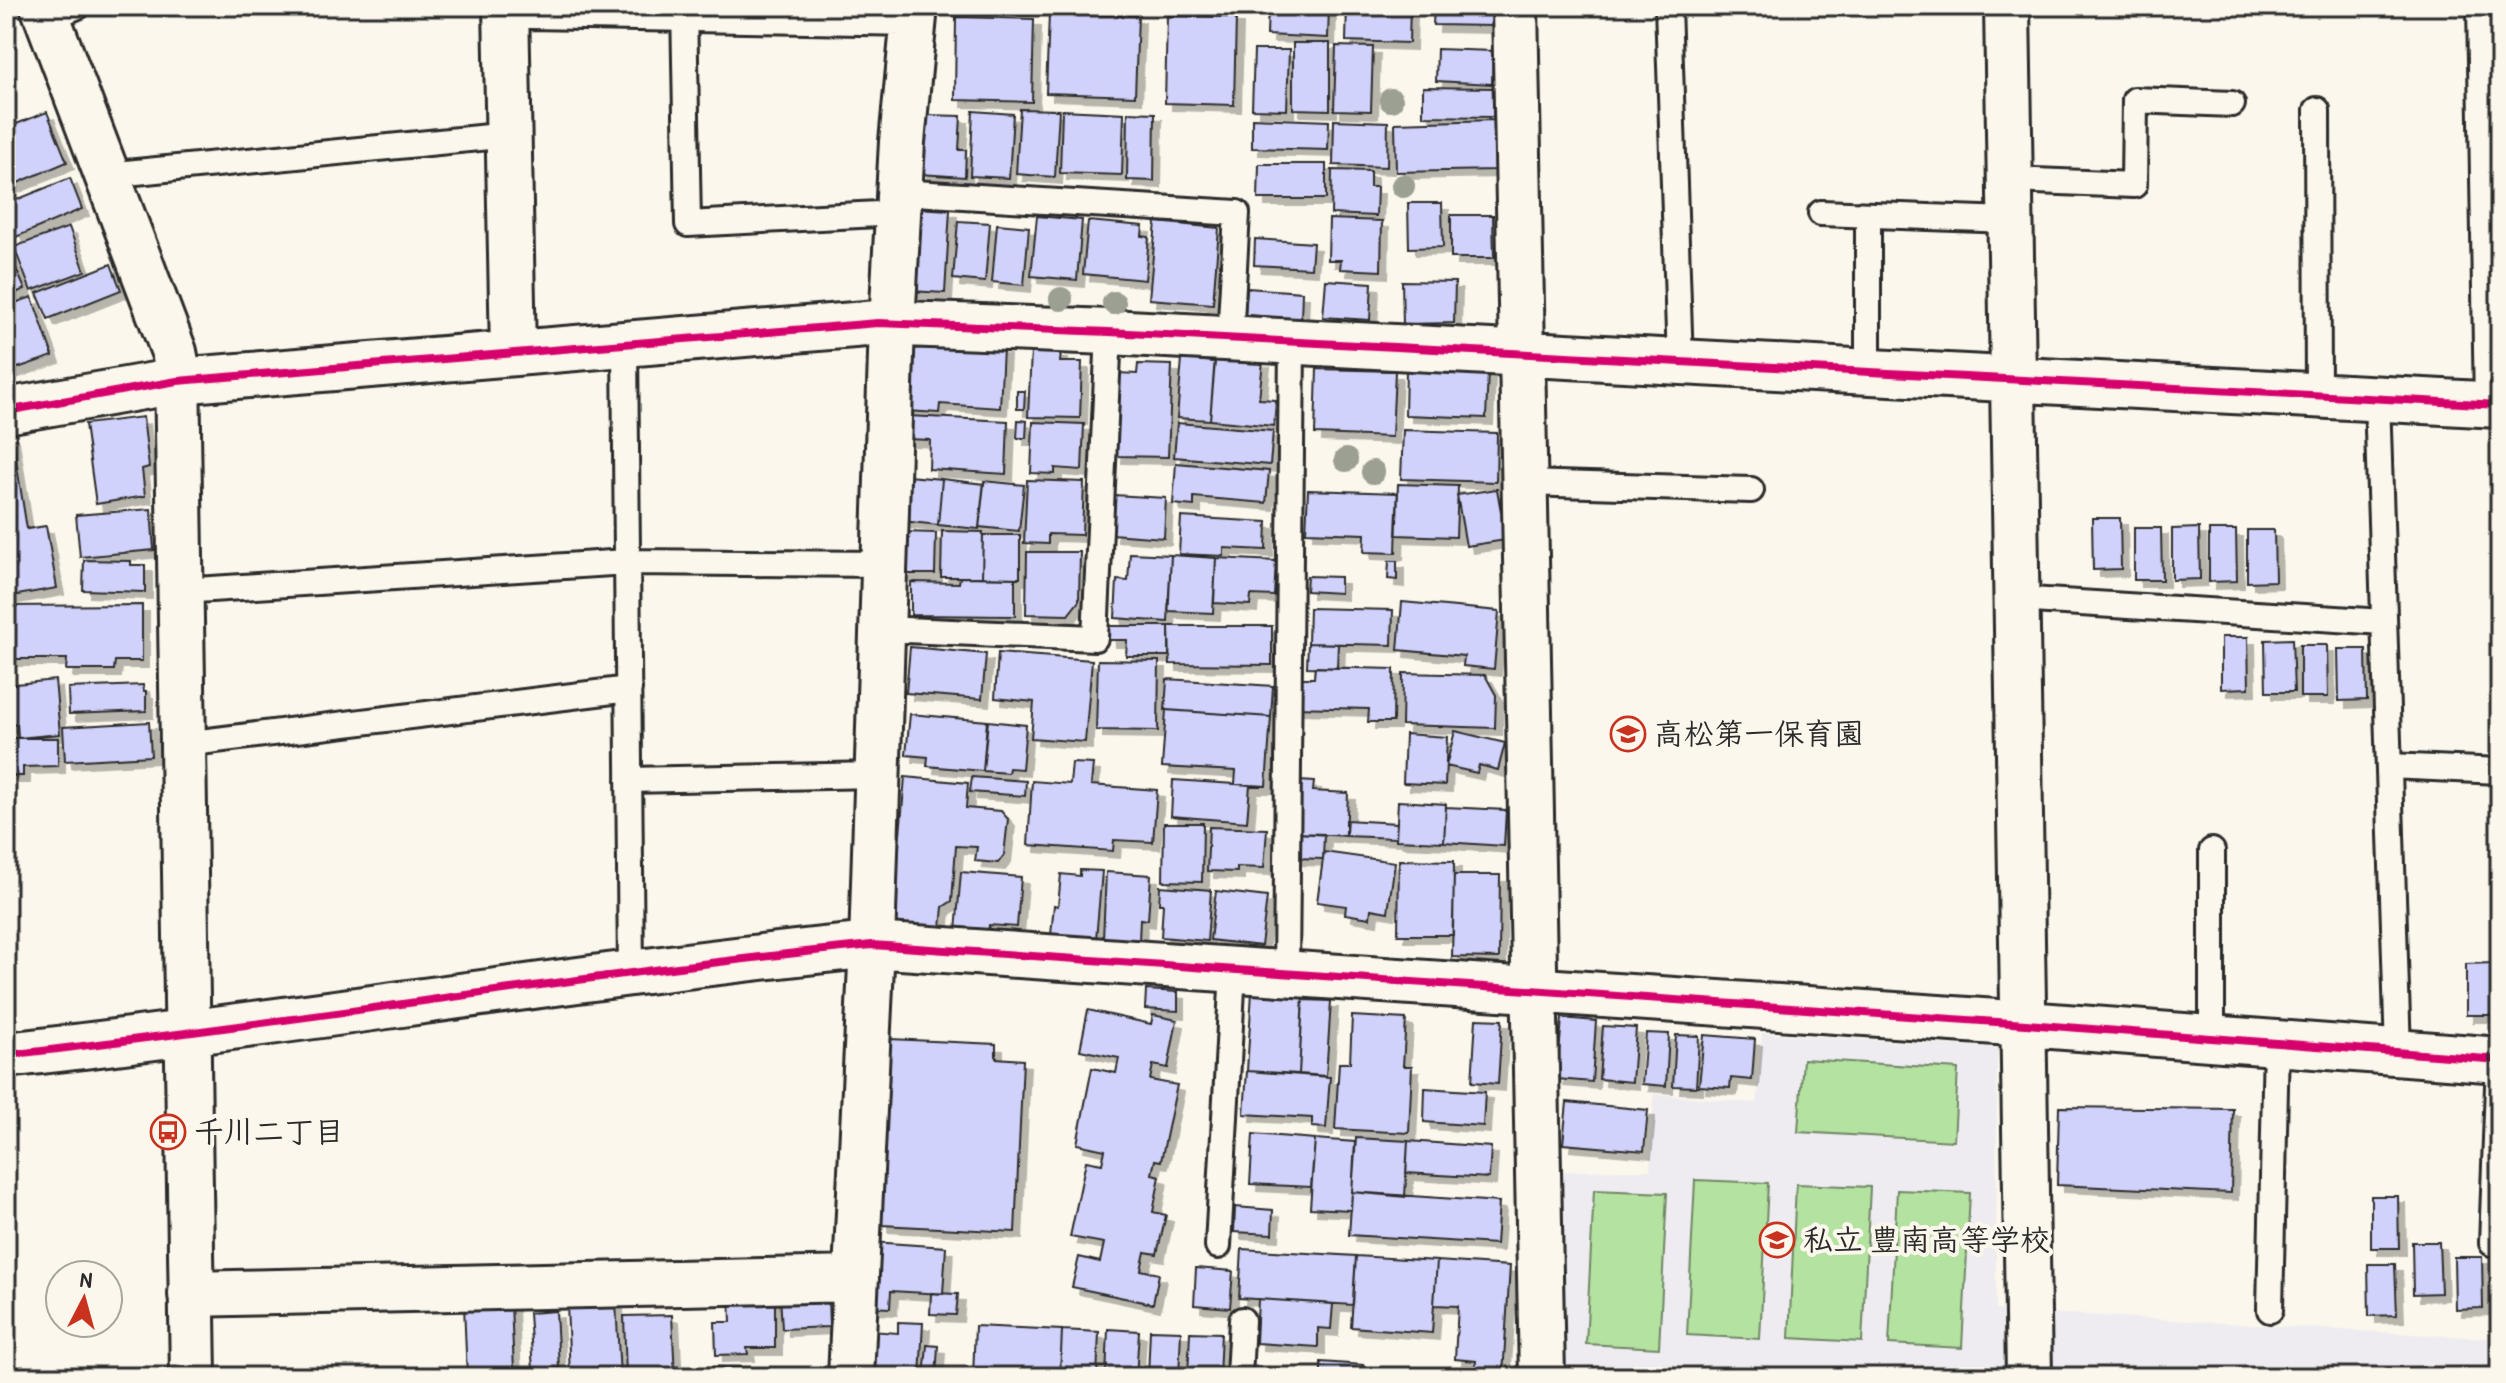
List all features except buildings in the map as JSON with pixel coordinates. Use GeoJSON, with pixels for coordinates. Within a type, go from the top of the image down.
{"type":"FeatureCollection","features":[{"type":"Feature","properties":{"kind":"street"},"geometry":{"type":"LineString","coordinates":[[506,6],[513,353]]}},
{"type":"Feature","properties":{"kind":"street"},"geometry":{"type":"LineString","coordinates":[[530,6],[914,9],[892,324],[872,945],[851,1377]]}},
{"type":"Feature","properties":{"kind":"street"},"geometry":{"type":"LineString","coordinates":[[1515,6],[1542,1377]]}},
{"type":"Feature","properties":{"kind":"street"},"geometry":{"type":"LineString","coordinates":[[2007,6],[2011,380],[2026,1024],[2029,1377]]}},
{"type":"Feature","properties":{"kind":"street"},"geometry":{"type":"LineString","coordinates":[[56,10],[106,175],[174,352],[177,381],[193,1377]]}},
{"type":"Feature","properties":{"kind":"street"},"geometry":{"type":"LineString","coordinates":[[6,411],[177,381],[892,324],[1109,332],[2493,404]]}},
{"type":"Feature","properties":{"kind":"street"},"geometry":{"type":"LineString","coordinates":[[6,1055],[188,1035],[631,972],[872,945],[2026,1024],[2500,1060]]}},
{"type":"Feature","properties":{"kind":"street"},"geometry":{"type":"LineString","coordinates":[[191,1294],[856,1279]]}},
{"type":"Feature","properties":{"kind":"lane"},"geometry":{"type":"LineString","coordinates":[[1668,6],[1680,362]]}},
{"type":"Feature","properties":{"kind":"lane"},"geometry":{"type":"LineString","coordinates":[[2480,6],[2493,404]]}},
{"type":"Feature","properties":{"kind":"lane"},"geometry":{"type":"LineString","coordinates":[[684,7],[688,224],[899,203],[1237,213],[1230,339]]}},
{"type":"Feature","properties":{"kind":"lane"},"geometry":{"type":"LineString","coordinates":[[1821,213],[1868,215],[2134,185],[2135,100],[2232,104]]}},
{"type":"Feature","properties":{"kind":"lane"},"geometry":{"type":"LineString","coordinates":[[2317,110],[2318,396]]}},
{"type":"Feature","properties":{"kind":"lane"},"geometry":{"type":"LineString","coordinates":[[106,175],[509,135]]}},
{"type":"Feature","properties":{"kind":"lane"},"geometry":{"type":"LineString","coordinates":[[1868,215],[1868,372]]}},
{"type":"Feature","properties":{"kind":"lane"},"geometry":{"type":"LineString","coordinates":[[881,629],[1095,638],[1109,332]]}},
{"type":"Feature","properties":{"kind":"lane"},"geometry":{"type":"LineString","coordinates":[[1286,973],[1292,343]]}},
{"type":"Feature","properties":{"kind":"lane"},"geometry":{"type":"LineString","coordinates":[[625,344],[631,972]]}},
{"type":"Feature","properties":{"kind":"lane"},"geometry":{"type":"LineString","coordinates":[[2377,398],[2398,1052]]}},
{"type":"Feature","properties":{"kind":"lane"},"geometry":{"type":"LineString","coordinates":[[1525,483],[1751,490]]}},
{"type":"Feature","properties":{"kind":"lane"},"geometry":{"type":"LineString","coordinates":[[181,591],[627,562],[884,564]]}},
{"type":"Feature","properties":{"kind":"lane"},"geometry":{"type":"LineString","coordinates":[[2016,599],[2384,622]]}},
{"type":"Feature","properties":{"kind":"lane"},"geometry":{"type":"LineString","coordinates":[[184,744],[629,689]]}},
{"type":"Feature","properties":{"kind":"lane"},"geometry":{"type":"LineString","coordinates":[[2389,766],[2500,771]]}},
{"type":"Feature","properties":{"kind":"lane"},"geometry":{"type":"LineString","coordinates":[[629,780],[877,775]]}},
{"type":"Feature","properties":{"kind":"lane"},"geometry":{"type":"LineString","coordinates":[[2212,851],[2212,1038]]}},
{"type":"Feature","properties":{"kind":"lane"},"geometry":{"type":"LineString","coordinates":[[1218,1246],[1233,970]]}},
{"type":"Feature","properties":{"kind":"lane"},"geometry":{"type":"LineString","coordinates":[[2270,1310],[2276,1043]]}},
{"type":"Feature","properties":{"kind":"lane"},"geometry":{"type":"LineString","coordinates":[[2500,1060],[2492,1243],[2500,1243]]}},
{"type":"Feature","properties":{"kind":"lane"},"geometry":{"type":"LineString","coordinates":[[1239,1377],[1242,1320]]}},
{"type":"Feature","properties":{"kind":"shaded area","name":"私立 豊南高等学校"},"geometry":{"type":"Polygon","coordinates":[[[1762,1033],[1997,1048],[1996,1310],[2500,1339],[2500,1377],[1561,1377],[1558,1171],[1650,1170],[1654,1094],[1757,1103],[1762,1033]]]}},
{"type":"Feature","properties":{"kind":"green space"},"geometry":{"type":"Polygon","coordinates":[[[1803,1059],[1958,1069],[1954,1141],[1798,1132],[1803,1059]]]}},
{"type":"Feature","properties":{"kind":"green space"},"geometry":{"type":"Polygon","coordinates":[[[1695,1180],[1768,1183],[1760,1339],[1687,1335],[1695,1180]]]}},
{"type":"Feature","properties":{"kind":"green space"},"geometry":{"type":"Polygon","coordinates":[[[1796,1184],[1870,1187],[1862,1342],[1789,1338],[1796,1184]]]}},
{"type":"Feature","properties":{"kind":"green space"},"geometry":{"type":"Polygon","coordinates":[[[1594,1190],[1667,1193],[1659,1348],[1586,1344],[1594,1190]]]}},
{"type":"Feature","properties":{"kind":"green space"},"geometry":{"type":"Polygon","coordinates":[[[1897,1190],[1970,1193],[1962,1348],[1889,1344],[1897,1190]]]}},
{"type":"Feature","properties":{"kind":"cycle path"},"geometry":{"type":"LineString","coordinates":[[6,411],[177,381],[878,323],[1109,332],[2500,405]]}},
{"type":"Feature","properties":{"kind":"cycle path"},"geometry":{"type":"LineString","coordinates":[[6,1055],[655,970],[872,945],[2026,1024],[2500,1060]]}},
{"type":"Feature","properties":{"kind":"place","name":"高松第一保育園"},"geometry":{"type":"Point","coordinates":[1628,734]}},
{"type":"Feature","properties":{"kind":"place","name":"千川二丁目"},"geometry":{"type":"Point","coordinates":[168,1132]}},
{"type":"Feature","properties":{"kind":"place","name":"私立 豊南高等学校"},"geometry":{"type":"Point","coordinates":[1777,1240]}}]}
